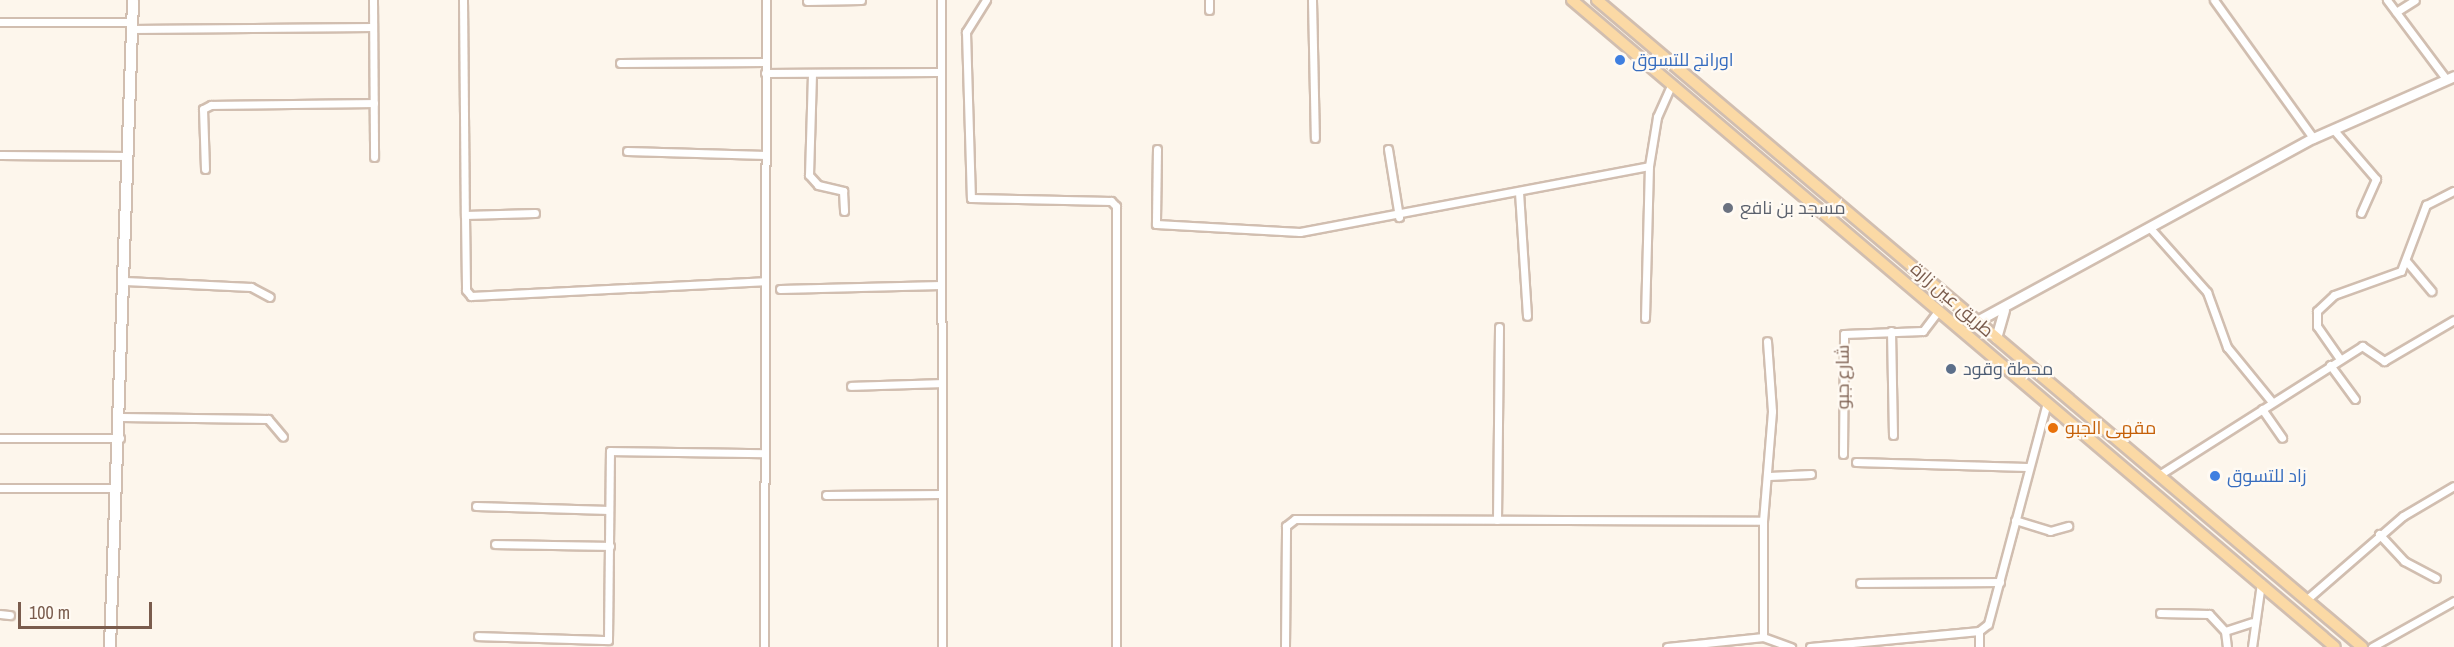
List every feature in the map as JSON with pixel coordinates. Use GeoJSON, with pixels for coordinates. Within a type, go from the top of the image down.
{"type":"FeatureCollection","features":[{"type":"Feature","properties":{"kind":"main road"},"geometry":{"type":"LineString","coordinates":[[110,647],[121,438],[133,0]]}},
{"type":"Feature","properties":{"kind":"main road","name":"طريق عين زارة"},"geometry":{"type":"LineString","coordinates":[[1572,0],[2335,647]]}},
{"type":"Feature","properties":{"kind":"main road","name":"طريق عين زارة"},"geometry":{"type":"LineString","coordinates":[[1597,0],[2362,647]]}},
{"type":"Feature","properties":{"kind":"street"},"geometry":{"type":"LineString","coordinates":[[374,0],[374,157]]}},
{"type":"Feature","properties":{"kind":"street"},"geometry":{"type":"LineString","coordinates":[[464,0],[466,290],[471,296],[764,281]]}},
{"type":"Feature","properties":{"kind":"street"},"geometry":{"type":"LineString","coordinates":[[764,647],[762,453],[766,0]]}},
{"type":"Feature","properties":{"kind":"street"},"geometry":{"type":"LineString","coordinates":[[807,1],[861,0]]}},
{"type":"Feature","properties":{"kind":"street"},"geometry":{"type":"LineString","coordinates":[[941,0],[937,72],[941,285],[942,647]]}},
{"type":"Feature","properties":{"kind":"street"},"geometry":{"type":"LineString","coordinates":[[986,0],[966,32],[971,198],[1111,201],[1116,206],[1116,647]]}},
{"type":"Feature","properties":{"kind":"street"},"geometry":{"type":"LineString","coordinates":[[1209,0],[1209,10]]}},
{"type":"Feature","properties":{"kind":"street"},"geometry":{"type":"LineString","coordinates":[[1312,0],[1315,138]]}},
{"type":"Feature","properties":{"kind":"street"},"geometry":{"type":"LineString","coordinates":[[2214,0],[2313,138]]}},
{"type":"Feature","properties":{"kind":"street"},"geometry":{"type":"LineString","coordinates":[[1977,321],[2004,310],[2313,138],[2450,78],[2387,0]]}},
{"type":"Feature","properties":{"kind":"street"},"geometry":{"type":"LineString","coordinates":[[2396,12],[2415,0]]}},
{"type":"Feature","properties":{"kind":"street"},"geometry":{"type":"LineString","coordinates":[[0,22],[374,27]]}},
{"type":"Feature","properties":{"kind":"street"},"geometry":{"type":"LineString","coordinates":[[620,63],[765,62]]}},
{"type":"Feature","properties":{"kind":"street"},"geometry":{"type":"LineString","coordinates":[[765,74],[937,72]]}},
{"type":"Feature","properties":{"kind":"street"},"geometry":{"type":"LineString","coordinates":[[812,74],[809,175],[818,185],[843,191],[844,211]]}},
{"type":"Feature","properties":{"kind":"street"},"geometry":{"type":"LineString","coordinates":[[1645,318],[1648,166],[1657,117],[1672,84]]}},
{"type":"Feature","properties":{"kind":"street"},"geometry":{"type":"LineString","coordinates":[[205,169],[203,109],[211,105],[374,103]]}},
{"type":"Feature","properties":{"kind":"street"},"geometry":{"type":"LineString","coordinates":[[2332,129],[2376,179],[2361,213]]}},
{"type":"Feature","properties":{"kind":"street"},"geometry":{"type":"LineString","coordinates":[[1156,149],[1159,225],[1318,232],[1648,166]]}},
{"type":"Feature","properties":{"kind":"street"},"geometry":{"type":"LineString","coordinates":[[1388,149],[1399,217]]}},
{"type":"Feature","properties":{"kind":"street"},"geometry":{"type":"LineString","coordinates":[[627,151],[766,155]]}},
{"type":"Feature","properties":{"kind":"street"},"geometry":{"type":"LineString","coordinates":[[0,155],[128,156]]}},
{"type":"Feature","properties":{"kind":"street"},"geometry":{"type":"LineString","coordinates":[[2340,358],[2317,326],[2317,311],[2334,295],[2386,279],[2408,262],[2422,211],[2454,191]]}},
{"type":"Feature","properties":{"kind":"street"},"geometry":{"type":"LineString","coordinates":[[1519,192],[1527,316]]}},
{"type":"Feature","properties":{"kind":"street"},"geometry":{"type":"LineString","coordinates":[[465,215],[535,213]]}},
{"type":"Feature","properties":{"kind":"street"},"geometry":{"type":"LineString","coordinates":[[2150,228],[2207,292],[2227,347],[2272,402]]}},
{"type":"Feature","properties":{"kind":"street"},"geometry":{"type":"LineString","coordinates":[[2408,262],[2431,291]]}},
{"type":"Feature","properties":{"kind":"street"},"geometry":{"type":"LineString","coordinates":[[125,281],[251,287],[270,297]]}},
{"type":"Feature","properties":{"kind":"street"},"geometry":{"type":"LineString","coordinates":[[780,289],[941,285]]}},
{"type":"Feature","properties":{"kind":"street"},"geometry":{"type":"LineString","coordinates":[[1996,338],[2004,310]]}},
{"type":"Feature","properties":{"kind":"street","name":"شارع جبو"},"geometry":{"type":"LineString","coordinates":[[1843,454],[1844,334],[1925,330],[1938,311]]}},
{"type":"Feature","properties":{"kind":"street"},"geometry":{"type":"LineString","coordinates":[[2158,475],[2340,358],[2365,345],[2381,361],[2388,360],[2454,320]]}},
{"type":"Feature","properties":{"kind":"street"},"geometry":{"type":"LineString","coordinates":[[1497,520],[1499,327]]}},
{"type":"Feature","properties":{"kind":"street"},"geometry":{"type":"LineString","coordinates":[[1891,331],[1893,435]]}},
{"type":"Feature","properties":{"kind":"street"},"geometry":{"type":"LineString","coordinates":[[1763,637],[1763,521],[1769,476],[1767,341]]}},
{"type":"Feature","properties":{"kind":"street"},"geometry":{"type":"LineString","coordinates":[[2330,364],[2355,399]]}},
{"type":"Feature","properties":{"kind":"street"},"geometry":{"type":"LineString","coordinates":[[850,386],[941,383]]}},
{"type":"Feature","properties":{"kind":"street"},"geometry":{"type":"LineString","coordinates":[[1810,647],[1857,645],[1979,631],[1988,624],[2027,467],[2047,403]]}},
{"type":"Feature","properties":{"kind":"street"},"geometry":{"type":"LineString","coordinates":[[2262,409],[2282,438]]}},
{"type":"Feature","properties":{"kind":"street"},"geometry":{"type":"LineString","coordinates":[[121,417],[268,419],[283,437]]}},
{"type":"Feature","properties":{"kind":"street"},"geometry":{"type":"LineString","coordinates":[[0,438],[121,438]]}},
{"type":"Feature","properties":{"kind":"street"},"geometry":{"type":"LineString","coordinates":[[478,636],[608,640],[610,546],[608,457],[614,449],[762,453]]}},
{"type":"Feature","properties":{"kind":"street"},"geometry":{"type":"LineString","coordinates":[[1856,462],[2027,467]]}},
{"type":"Feature","properties":{"kind":"street"},"geometry":{"type":"LineString","coordinates":[[1769,476],[1811,474]]}},
{"type":"Feature","properties":{"kind":"street"},"geometry":{"type":"LineString","coordinates":[[2306,600],[2379,534],[2454,486]]}},
{"type":"Feature","properties":{"kind":"street"},"geometry":{"type":"LineString","coordinates":[[0,488],[119,488]]}},
{"type":"Feature","properties":{"kind":"street"},"geometry":{"type":"LineString","coordinates":[[826,495],[942,494]]}},
{"type":"Feature","properties":{"kind":"street"},"geometry":{"type":"LineString","coordinates":[[476,506],[609,510]]}},
{"type":"Feature","properties":{"kind":"street"},"geometry":{"type":"LineString","coordinates":[[2015,520],[2050,531],[2068,526]]}},
{"type":"Feature","properties":{"kind":"street"},"geometry":{"type":"LineString","coordinates":[[1285,647],[1290,521],[1763,521]]}},
{"type":"Feature","properties":{"kind":"street"},"geometry":{"type":"LineString","coordinates":[[2379,534],[2404,561],[2436,578]]}},
{"type":"Feature","properties":{"kind":"street"},"geometry":{"type":"LineString","coordinates":[[495,544],[610,546]]}},
{"type":"Feature","properties":{"kind":"street"},"geometry":{"type":"LineString","coordinates":[[1860,583],[2000,582]]}},
{"type":"Feature","properties":{"kind":"street"},"geometry":{"type":"LineString","coordinates":[[2252,647],[2252,622],[2261,584]]}},
{"type":"Feature","properties":{"kind":"street"},"geometry":{"type":"LineString","coordinates":[[2372,647],[2454,601]]}},
{"type":"Feature","properties":{"kind":"street"},"geometry":{"type":"LineString","coordinates":[[2160,613],[2201,611],[2225,631],[2227,647]]}},
{"type":"Feature","properties":{"kind":"street"},"geometry":{"type":"LineString","coordinates":[[0,615],[10,615]]}},
{"type":"Feature","properties":{"kind":"street"},"geometry":{"type":"LineString","coordinates":[[2225,631],[2252,622]]}},
{"type":"Feature","properties":{"kind":"street"},"geometry":{"type":"LineString","coordinates":[[1979,631],[1979,647]]}},
{"type":"Feature","properties":{"kind":"street"},"geometry":{"type":"LineString","coordinates":[[1667,647],[1763,637],[1791,647]]}},
{"type":"Feature","properties":{"kind":"place","name":"اورانج للتسوق"},"geometry":{"type":"Point","coordinates":[1620,60]}},
{"type":"Feature","properties":{"kind":"place","name":"مسجد بن نافع"},"geometry":{"type":"Point","coordinates":[1728,208]}},
{"type":"Feature","properties":{"kind":"place","name":"محطة وقود"},"geometry":{"type":"Point","coordinates":[1951,369]}},
{"type":"Feature","properties":{"kind":"place","name":"مقهى الجبو"},"geometry":{"type":"Point","coordinates":[2053,428]}},
{"type":"Feature","properties":{"kind":"place","name":"زاد للتسوق"},"geometry":{"type":"Point","coordinates":[2215,476]}}]}
